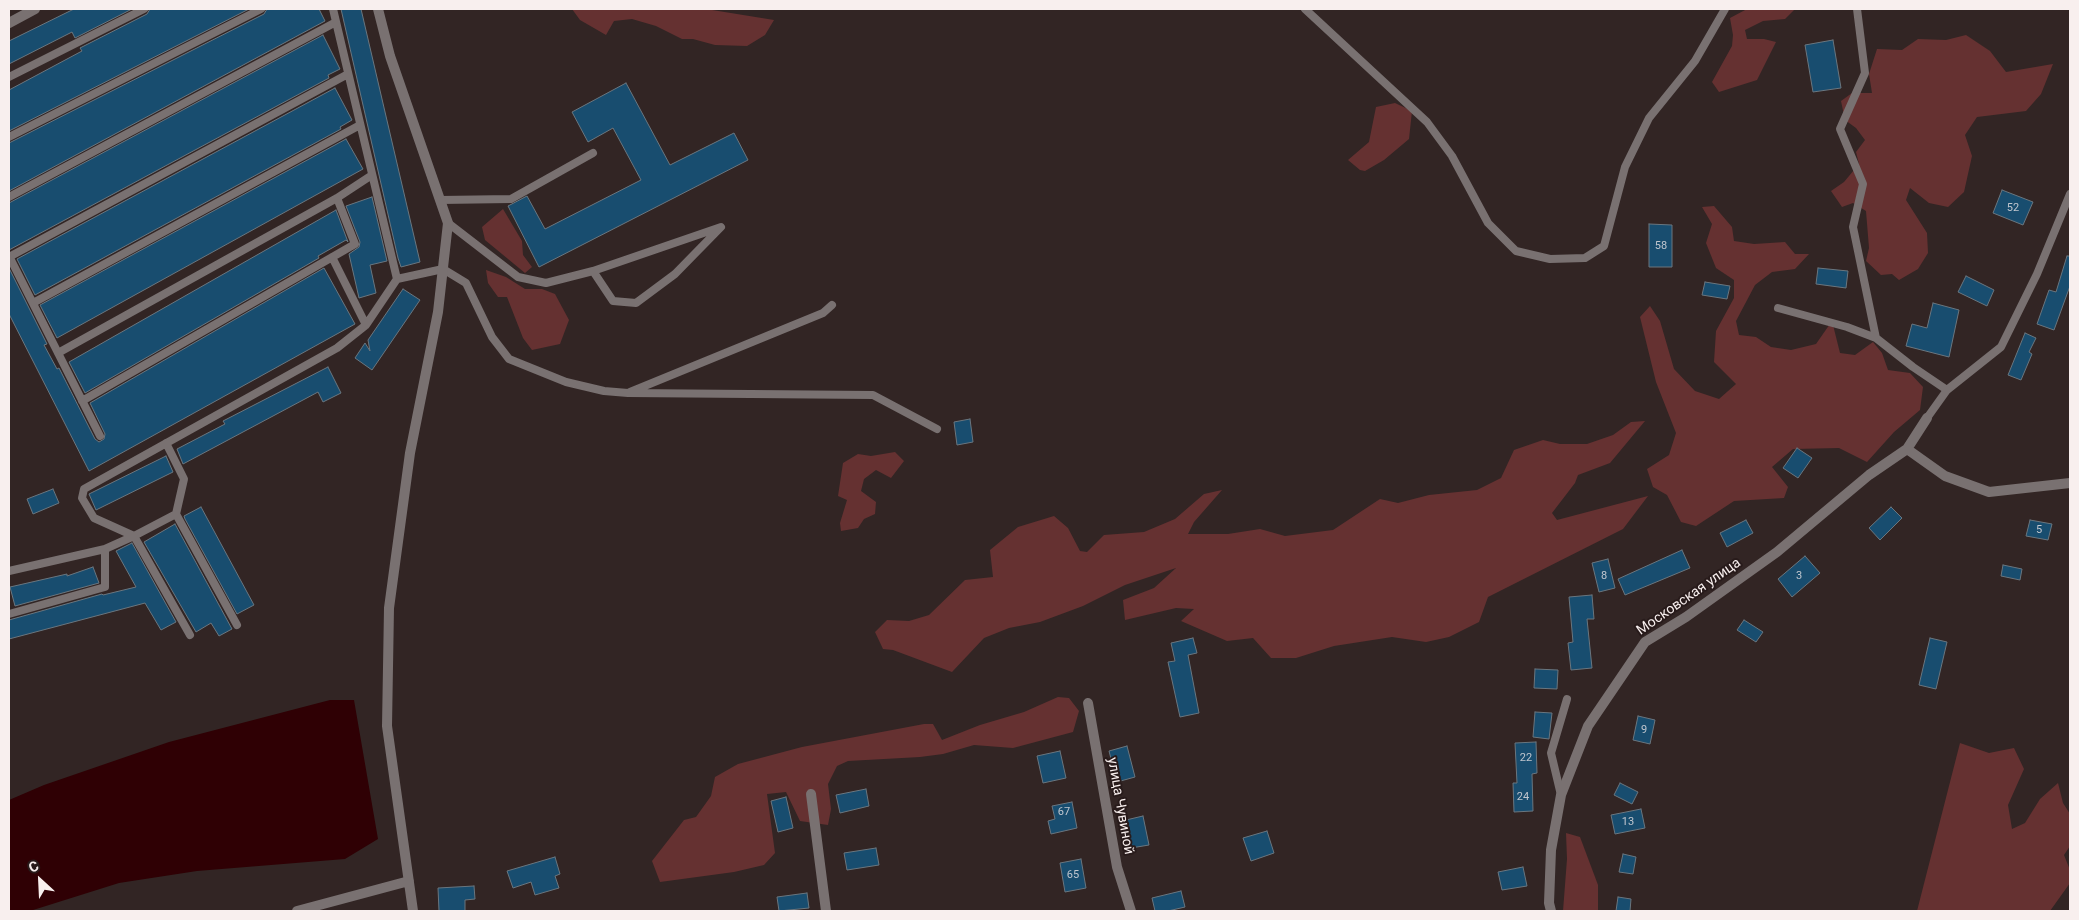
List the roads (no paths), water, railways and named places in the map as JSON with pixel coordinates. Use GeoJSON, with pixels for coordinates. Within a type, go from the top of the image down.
{"type":"FeatureCollection","features":[{"type":"Feature","properties":{"kind":"street"},"geometry":{"type":"LineString","coordinates":[[9,23],[36,9]]}},
{"type":"Feature","properties":{"kind":"street"},"geometry":{"type":"LineString","coordinates":[[378,9],[390,56],[448,223],[438,312],[410,453],[388,608],[386,726],[413,911]]}},
{"type":"Feature","properties":{"kind":"street"},"geometry":{"type":"LineString","coordinates":[[1927,418],[1907,449],[1945,476],[1989,492],[2070,483]]}},
{"type":"Feature","properties":{"kind":"street","name":"Московская улица"},"geometry":{"type":"LineString","coordinates":[[1551,911],[1549,903],[1551,850],[1561,795],[1588,726],[1645,642],[1686,617],[1777,552],[1869,475],[1907,449]]}},
{"type":"Feature","properties":{"kind":"street","name":"улица Чувиной"},"geometry":{"type":"LineString","coordinates":[[1088,703],[1117,867],[1131,911]]}},
{"type":"Feature","properties":{"kind":"street"},"geometry":{"type":"LineString","coordinates":[[811,794],[826,911]]}},
{"type":"Feature","properties":{"kind":"street"},"geometry":{"type":"LineString","coordinates":[[297,911],[409,882]]}},
{"type":"Feature","properties":{"kind":"lane"},"geometry":{"type":"LineString","coordinates":[[9,77],[144,9]]}},
{"type":"Feature","properties":{"kind":"lane"},"geometry":{"type":"LineString","coordinates":[[9,137],[261,9]]}},
{"type":"Feature","properties":{"kind":"lane"},"geometry":{"type":"LineString","coordinates":[[333,9],[397,279]]}},
{"type":"Feature","properties":{"kind":"lane"},"geometry":{"type":"LineString","coordinates":[[1305,9],[1427,122],[1452,156],[1488,223],[1516,251],[1550,259],[1585,258],[1604,246],[1625,167],[1650,118],[1695,61],[1725,9]]}},
{"type":"Feature","properties":{"kind":"lane"},"geometry":{"type":"LineString","coordinates":[[1857,9],[1865,73],[1840,129],[1863,184],[1853,227],[1876,338]]}},
{"type":"Feature","properties":{"kind":"lane"},"geometry":{"type":"LineString","coordinates":[[9,197],[336,22]]}},
{"type":"Feature","properties":{"kind":"lane"},"geometry":{"type":"LineString","coordinates":[[100,436],[9,257],[348,74]]}},
{"type":"Feature","properties":{"kind":"lane"},"geometry":{"type":"LineString","coordinates":[[33,303],[360,125]]}},
{"type":"Feature","properties":{"kind":"lane"},"geometry":{"type":"LineString","coordinates":[[440,200],[511,199],[593,153]]}},
{"type":"Feature","properties":{"kind":"lane"},"geometry":{"type":"LineString","coordinates":[[58,353],[336,198],[372,175]]}},
{"type":"Feature","properties":{"kind":"lane"},"geometry":{"type":"LineString","coordinates":[[1927,418],[1947,390],[2001,347],[2034,282],[2070,194]]}},
{"type":"Feature","properties":{"kind":"lane"},"geometry":{"type":"LineString","coordinates":[[82,401],[355,244],[336,198]]}},
{"type":"Feature","properties":{"kind":"lane"},"geometry":{"type":"LineString","coordinates":[[448,223],[518,277],[546,283],[593,272],[721,227],[675,274],[636,303],[613,301],[593,272]]}},
{"type":"Feature","properties":{"kind":"lane"},"geometry":{"type":"LineString","coordinates":[[332,257],[366,326]]}},
{"type":"Feature","properties":{"kind":"lane"},"geometry":{"type":"LineString","coordinates":[[190,635],[134,536],[94,518],[82,498],[84,488],[337,348],[366,326],[397,279],[443,269],[466,283],[492,337],[509,359],[566,382],[604,391],[873,396],[937,429]]}},
{"type":"Feature","properties":{"kind":"lane"},"geometry":{"type":"LineString","coordinates":[[628,392],[823,313],[832,305]]}},
{"type":"Feature","properties":{"kind":"lane"},"geometry":{"type":"LineString","coordinates":[[1778,308],[1847,327],[1876,338],[1913,367],[1947,390]]}},
{"type":"Feature","properties":{"kind":"lane"},"geometry":{"type":"LineString","coordinates":[[166,443],[184,479],[176,514],[237,625]]}},
{"type":"Feature","properties":{"kind":"lane"},"geometry":{"type":"LineString","coordinates":[[9,571],[105,549],[176,514]]}},
{"type":"Feature","properties":{"kind":"lane"},"geometry":{"type":"LineString","coordinates":[[9,614],[105,587],[105,549]]}},
{"type":"Feature","properties":{"kind":"lane"},"geometry":{"type":"LineString","coordinates":[[1561,795],[1551,753],[1567,698]]}}]}
